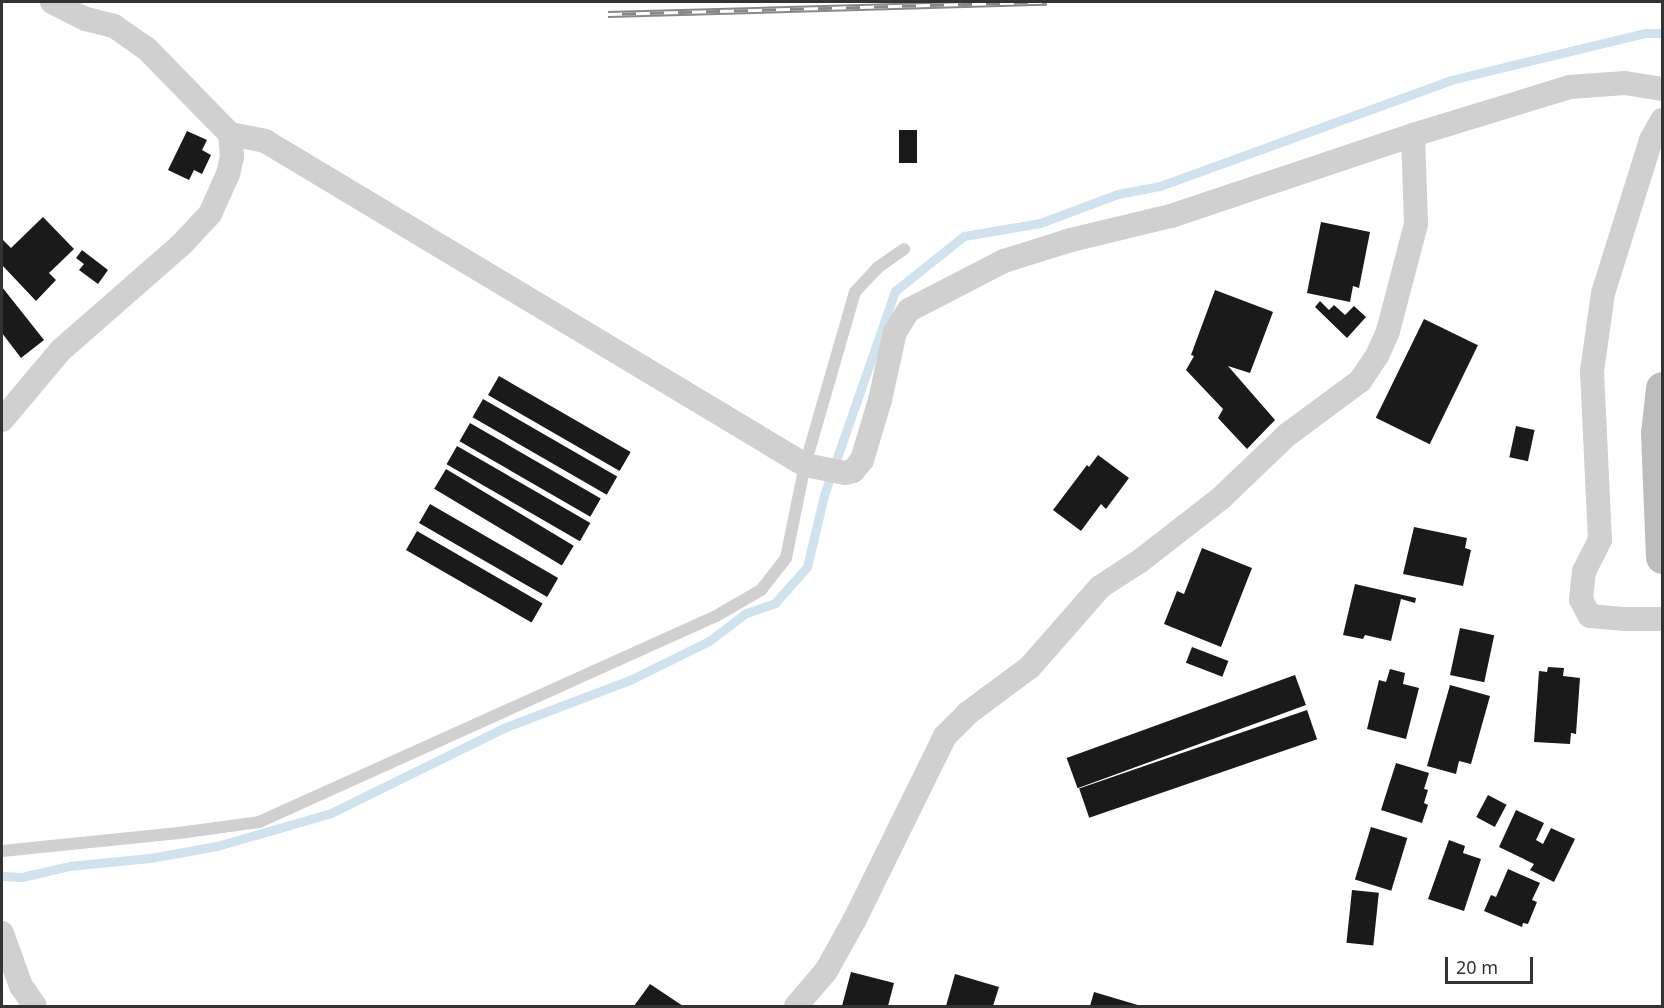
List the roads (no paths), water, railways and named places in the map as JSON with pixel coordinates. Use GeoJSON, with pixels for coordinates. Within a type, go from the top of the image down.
{"type":"FeatureCollection","features":[{"type":"Feature","properties":{"kind":"street"},"geometry":{"type":"LineString","coordinates":[[52,2],[86,19],[114,26],[146,48],[230,134],[265,141],[805,465],[845,473],[853,471],[862,460],[880,400],[895,332],[909,310],[1004,261],[1071,240],[1171,216],[1413,135],[1570,87],[1625,83],[1662,89]]}},
{"type":"Feature","properties":{"kind":"street"},"geometry":{"type":"LineString","coordinates":[[1662,120],[1651,140],[1603,293],[1592,371],[1600,540],[1584,571],[1581,600],[1590,616],[1662,619]]}},
{"type":"Feature","properties":{"kind":"street"},"geometry":{"type":"LineString","coordinates":[[2,420],[61,350],[181,244],[210,214],[228,174],[231,157],[230,134]]}},
{"type":"Feature","properties":{"kind":"street"},"geometry":{"type":"LineString","coordinates":[[796,1006],[826,972],[854,921],[945,736],[968,712],[1030,666],[1100,587],[1140,561],[1220,499],[1287,435],[1360,381],[1377,356],[1388,331],[1416,224],[1413,135]]}},
{"type":"Feature","properties":{"kind":"street"},"geometry":{"type":"LineString","coordinates":[[1662,388],[1657,433],[1662,557]]}},
{"type":"Feature","properties":{"kind":"street"},"geometry":{"type":"LineString","coordinates":[[2,933],[21,986],[35,1006]]}},
{"type":"Feature","properties":{"kind":"lane"},"geometry":{"type":"LineString","coordinates":[[2,851],[179,833],[259,822],[716,616],[761,590],[786,558],[805,465],[855,292],[877,268],[904,249]]}},
{"type":"Feature","properties":{"kind":"waterway"},"geometry":{"type":"LineString","coordinates":[[2,876],[22,877],[69,866],[150,858],[217,846],[331,813],[506,727],[630,680],[709,641],[746,613],[775,603],[807,567],[824,495],[895,291],[964,236],[1040,223],[1118,194],[1160,186],[1451,80],[1646,33],[1662,33]]}},
{"type":"Feature","properties":{"kind":"railway"},"geometry":{"type":"LineString","coordinates":[[608,14],[1047,2]]}}]}
